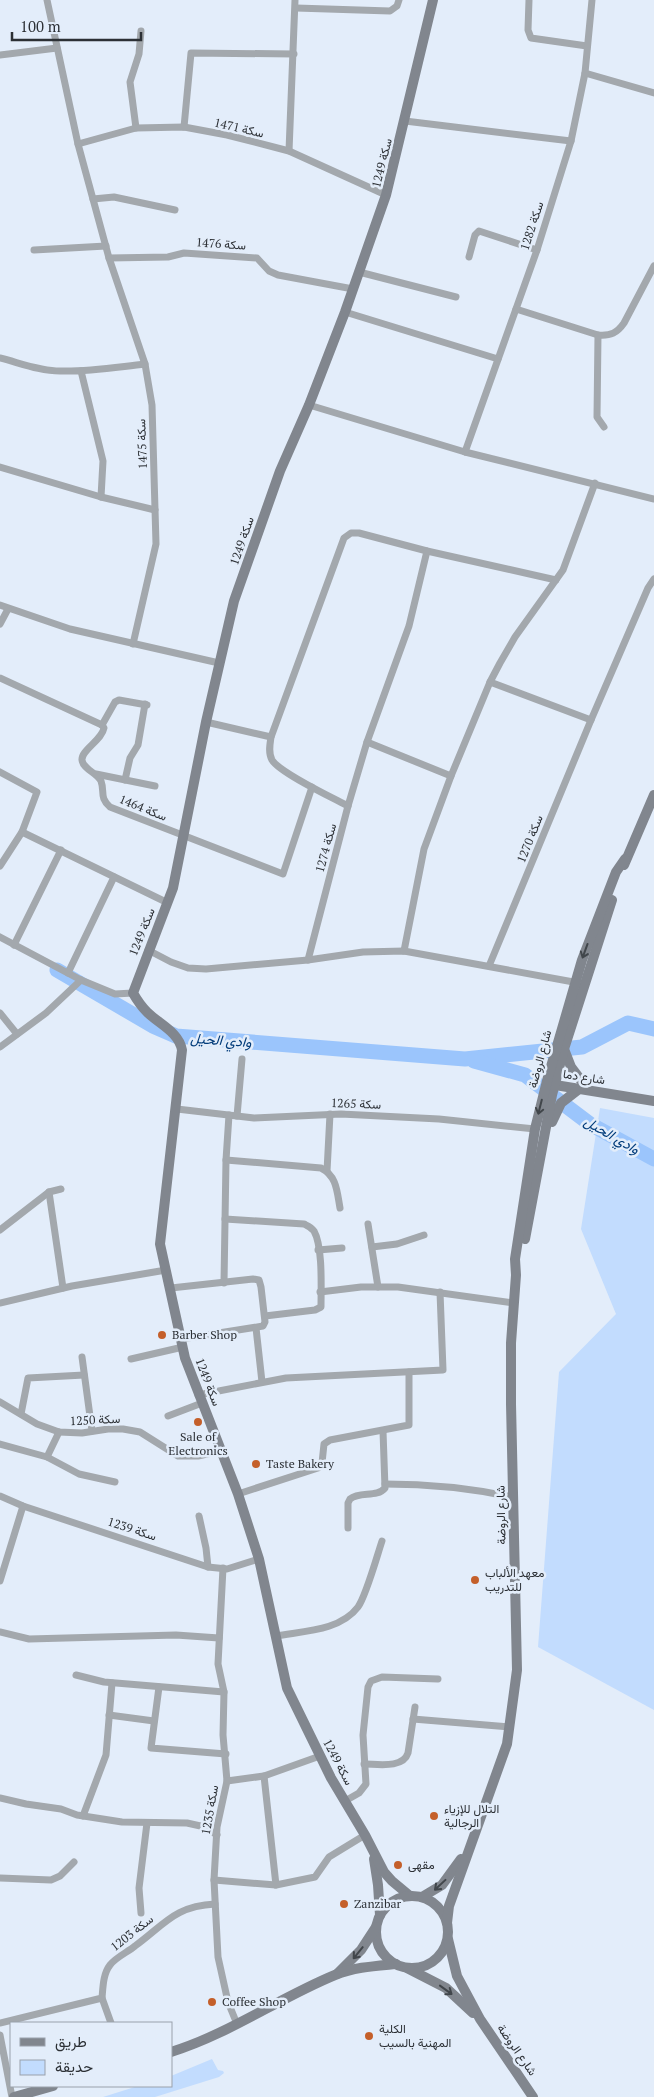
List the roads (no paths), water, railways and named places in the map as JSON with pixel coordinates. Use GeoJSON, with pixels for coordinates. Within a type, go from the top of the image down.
{"type":"FeatureCollection","features":[{"type":"Feature","properties":{"kind":"main road","name":"سكة 1249"},"geometry":{"type":"LineString","coordinates":[[410,1896],[392,1881],[372,1851],[365,1835],[320,1756],[287,1688],[258,1559],[238,1494],[200,1399],[182,1343],[160,1244],[164,1198],[177,1109],[181,1043],[176,1036],[148,1013],[133,993],[173,888],[206,722],[234,601],[280,471],[309,405],[345,312],[386,195],[405,121],[432,0]]}},
{"type":"Feature","properties":{"kind":"main road","name":"شارع الروضة"},"geometry":{"type":"LineString","coordinates":[[447,1923],[449,1906],[507,1744],[517,1670],[512,1497],[511,1343],[516,1275],[514,1259],[535,1128],[551,1081],[601,908],[618,869],[626,859],[654,795]]}},
{"type":"Feature","properties":{"kind":"main road","name":"شارع الروضة"},"geometry":{"type":"LineString","coordinates":[[516,1275],[521,1260],[534,1190],[551,1081],[564,1049],[579,983]]}},
{"type":"Feature","properties":{"kind":"main road"},"geometry":{"type":"LineString","coordinates":[[534,1190],[541,1174],[554,1114],[565,1099],[581,1086],[564,1049]]}},
{"type":"Feature","properties":{"kind":"main road","name":"شارع دما"},"geometry":{"type":"LineString","coordinates":[[551,1081],[604,1088],[618,1094],[654,1101]]}},
{"type":"Feature","properties":{"kind":"main road","name":"شارع الروضة"},"geometry":{"type":"LineString","coordinates":[[422,1897],[442,1885],[456,1868],[473,1839]]}},
{"type":"Feature","properties":{"kind":"main road","name":"سكة 1249"},"geometry":{"type":"LineString","coordinates":[[372,1851],[378,1885],[380,1915]]}},
{"type":"Feature","properties":{"kind":"main road"},"geometry":{"type":"LineString","coordinates":[[336,1975],[361,1950],[376,1927],[380,1915],[388,1905],[398,1899],[410,1896],[422,1897],[433,1903],[442,1912],[447,1923],[448,1936],[437,1958],[418,1968],[406,1967],[396,1964],[380,1948],[376,1938],[376,1927]]}},
{"type":"Feature","properties":{"kind":"main road","name":"شارع الروضة"},"geometry":{"type":"LineString","coordinates":[[448,1936],[457,1976],[480,2019],[533,2097]]}},
{"type":"Feature","properties":{"kind":"main road"},"geometry":{"type":"LineString","coordinates":[[172,2052],[186,2048],[336,1975],[363,1967],[396,1964]]}},
{"type":"Feature","properties":{"kind":"main road","name":"شارع الروضة"},"geometry":{"type":"LineString","coordinates":[[406,1967],[446,1988],[480,2019]]}},
{"type":"Feature","properties":{"kind":"main road"},"geometry":{"type":"LineString","coordinates":[[13,2097],[49,2087]]}},
{"type":"Feature","properties":{"kind":"street","name":"سكة 1475"},"geometry":{"type":"LineString","coordinates":[[47,0],[78,144],[109,258],[144,364],[152,405],[156,544],[133,644]]}},
{"type":"Feature","properties":{"kind":"street"},"geometry":{"type":"LineString","coordinates":[[290,151],[295,0]]}},
{"type":"Feature","properties":{"kind":"street"},"geometry":{"type":"LineString","coordinates":[[307,0],[307,9]]}},
{"type":"Feature","properties":{"kind":"street"},"geometry":{"type":"LineString","coordinates":[[296,8],[390,10],[397,6],[399,0]]}},
{"type":"Feature","properties":{"kind":"street"},"geometry":{"type":"LineString","coordinates":[[529,0],[528,30],[531,38],[587,46]]}},
{"type":"Feature","properties":{"kind":"street","name":"سكة 1282"},"geometry":{"type":"LineString","coordinates":[[465,452],[537,250],[571,141],[585,73],[592,0]]}},
{"type":"Feature","properties":{"kind":"street"},"geometry":{"type":"LineString","coordinates":[[136,128],[130,82],[139,54],[142,31]]}},
{"type":"Feature","properties":{"kind":"street"},"geometry":{"type":"LineString","coordinates":[[0,55],[57,48]]}},
{"type":"Feature","properties":{"kind":"street"},"geometry":{"type":"LineString","coordinates":[[184,127],[191,54],[294,54]]}},
{"type":"Feature","properties":{"kind":"street"},"geometry":{"type":"LineString","coordinates":[[585,73],[654,93]]}},
{"type":"Feature","properties":{"kind":"street"},"geometry":{"type":"LineString","coordinates":[[405,121],[571,141]]}},
{"type":"Feature","properties":{"kind":"street","name":"سكة 1471"},"geometry":{"type":"LineString","coordinates":[[78,144],[136,128],[184,127],[290,151],[386,195]]}},
{"type":"Feature","properties":{"kind":"street"},"geometry":{"type":"LineString","coordinates":[[93,199],[114,197],[174,210]]}},
{"type":"Feature","properties":{"kind":"street"},"geometry":{"type":"LineString","coordinates":[[469,257],[475,235],[479,231],[537,250]]}},
{"type":"Feature","properties":{"kind":"street"},"geometry":{"type":"LineString","coordinates":[[34,250],[106,246]]}},
{"type":"Feature","properties":{"kind":"street","name":"سكة 1476"},"geometry":{"type":"LineString","coordinates":[[109,258],[168,257],[184,253],[250,257],[257,258],[269,271],[278,275],[353,289]]}},
{"type":"Feature","properties":{"kind":"street"},"geometry":{"type":"LineString","coordinates":[[516,309],[598,335],[612,335],[619,330],[654,266]]}},
{"type":"Feature","properties":{"kind":"street"},"geometry":{"type":"LineString","coordinates":[[359,272],[456,297]]}},
{"type":"Feature","properties":{"kind":"street"},"geometry":{"type":"LineString","coordinates":[[345,312],[498,359]]}},
{"type":"Feature","properties":{"kind":"street"},"geometry":{"type":"LineString","coordinates":[[598,335],[597,416],[604,427]]}},
{"type":"Feature","properties":{"kind":"street"},"geometry":{"type":"LineString","coordinates":[[0,358],[40,369],[59,371],[81,371],[144,364]]}},
{"type":"Feature","properties":{"kind":"street"},"geometry":{"type":"LineString","coordinates":[[81,371],[103,461],[101,497]]}},
{"type":"Feature","properties":{"kind":"street"},"geometry":{"type":"LineString","coordinates":[[309,405],[465,452],[654,499]]}},
{"type":"Feature","properties":{"kind":"street"},"geometry":{"type":"LineString","coordinates":[[0,467],[101,497],[155,510]]}},
{"type":"Feature","properties":{"kind":"street"},"geometry":{"type":"LineString","coordinates":[[404,951],[424,849],[490,682],[515,638],[556,580],[570,555],[595,484]]}},
{"type":"Feature","properties":{"kind":"street"},"geometry":{"type":"LineString","coordinates":[[348,806],[312,788],[279,767],[272,759],[270,749],[271,737],[344,538],[351,533],[359,533],[427,551],[556,580]]}},
{"type":"Feature","properties":{"kind":"street","name":"سكة 1274"},"geometry":{"type":"LineString","coordinates":[[308,960],[348,806],[367,742],[407,633],[427,551]]}},
{"type":"Feature","properties":{"kind":"street","name":"سكة 1270"},"geometry":{"type":"LineString","coordinates":[[489,966],[591,720],[648,588],[654,579]]}},
{"type":"Feature","properties":{"kind":"street"},"geometry":{"type":"LineString","coordinates":[[0,605],[70,629],[219,662]]}},
{"type":"Feature","properties":{"kind":"street"},"geometry":{"type":"LineString","coordinates":[[0,624],[8,609]]}},
{"type":"Feature","properties":{"kind":"street"},"geometry":{"type":"LineString","coordinates":[[0,678],[102,725],[113,706],[119,700],[147,704],[138,745],[130,758],[125,780]]}},
{"type":"Feature","properties":{"kind":"street"},"geometry":{"type":"LineString","coordinates":[[490,682],[591,720]]}},
{"type":"Feature","properties":{"kind":"street"},"geometry":{"type":"LineString","coordinates":[[206,722],[271,737]]}},
{"type":"Feature","properties":{"kind":"street","name":"سكة 1464"},"geometry":{"type":"LineString","coordinates":[[102,725],[104,728],[102,735],[83,755],[82,759],[84,765],[96,774],[100,780],[103,800],[110,806],[283,874],[312,788]]}},
{"type":"Feature","properties":{"kind":"street"},"geometry":{"type":"LineString","coordinates":[[367,742],[452,776]]}},
{"type":"Feature","properties":{"kind":"street"},"geometry":{"type":"LineString","coordinates":[[0,772],[37,792],[22,832],[0,866]]}},
{"type":"Feature","properties":{"kind":"street"},"geometry":{"type":"LineString","coordinates":[[96,774],[155,786]]}},
{"type":"Feature","properties":{"kind":"street"},"geometry":{"type":"LineString","coordinates":[[22,832],[168,903]]}},
{"type":"Feature","properties":{"kind":"street"},"geometry":{"type":"LineString","coordinates":[[14,945],[60,850]]}},
{"type":"Feature","properties":{"kind":"street"},"geometry":{"type":"LineString","coordinates":[[68,973],[114,877]]}},
{"type":"Feature","properties":{"kind":"street"},"geometry":{"type":"LineString","coordinates":[[0,937],[81,980],[115,994],[133,993]]}},
{"type":"Feature","properties":{"kind":"street"},"geometry":{"type":"LineString","coordinates":[[148,950],[171,962],[188,968],[206,969],[308,960],[363,952],[404,951],[579,983]]}},
{"type":"Feature","properties":{"kind":"street"},"geometry":{"type":"LineString","coordinates":[[0,1047],[46,1013],[81,980]]}},
{"type":"Feature","properties":{"kind":"street"},"geometry":{"type":"LineString","coordinates":[[0,1013],[18,1034]]}},
{"type":"Feature","properties":{"kind":"street"},"geometry":{"type":"LineString","coordinates":[[237,1116],[242,1059]]}},
{"type":"Feature","properties":{"kind":"street","name":"سكة 1265"},"geometry":{"type":"LineString","coordinates":[[177,1109],[267,1118],[330,1114],[439,1119],[535,1128]]}},
{"type":"Feature","properties":{"kind":"street"},"geometry":{"type":"LineString","coordinates":[[327,1171],[330,1114]]}},
{"type":"Feature","properties":{"kind":"street"},"geometry":{"type":"LineString","coordinates":[[224,1282],[226,1160],[229,1115]]}},
{"type":"Feature","properties":{"kind":"street"},"geometry":{"type":"LineString","coordinates":[[226,1160],[314,1167],[327,1171],[335,1182],[340,1208]]}},
{"type":"Feature","properties":{"kind":"street"},"geometry":{"type":"LineString","coordinates":[[0,1230],[49,1192],[61,1189]]}},
{"type":"Feature","properties":{"kind":"street"},"geometry":{"type":"LineString","coordinates":[[49,1192],[64,1288]]}},
{"type":"Feature","properties":{"kind":"street"},"geometry":{"type":"LineString","coordinates":[[225,1219],[304,1224],[311,1227],[314,1232],[318,1250],[320,1308],[265,1316]]}},
{"type":"Feature","properties":{"kind":"street"},"geometry":{"type":"LineString","coordinates":[[368,1224],[378,1287]]}},
{"type":"Feature","properties":{"kind":"street"},"geometry":{"type":"LineString","coordinates":[[372,1247],[397,1244],[424,1235]]}},
{"type":"Feature","properties":{"kind":"street"},"geometry":{"type":"LineString","coordinates":[[318,1250],[342,1248]]}},
{"type":"Feature","properties":{"kind":"street"},"geometry":{"type":"LineString","coordinates":[[0,1303],[64,1288],[166,1270]]}},
{"type":"Feature","properties":{"kind":"street"},"geometry":{"type":"LineString","coordinates":[[131,1359],[182,1343],[264,1325],[262,1287],[258,1280],[171,1288]]}},
{"type":"Feature","properties":{"kind":"street"},"geometry":{"type":"LineString","coordinates":[[320,1292],[362,1287],[398,1287],[514,1303]]}},
{"type":"Feature","properties":{"kind":"street"},"geometry":{"type":"LineString","coordinates":[[168,1416],[200,1399],[262,1382],[313,1376],[443,1370],[440,1292]]}},
{"type":"Feature","properties":{"kind":"street"},"geometry":{"type":"LineString","coordinates":[[256,1328],[262,1382]]}},
{"type":"Feature","properties":{"kind":"street"},"geometry":{"type":"LineString","coordinates":[[82,1357],[92,1431]]}},
{"type":"Feature","properties":{"kind":"street"},"geometry":{"type":"LineString","coordinates":[[238,1494],[318,1468],[322,1463],[324,1444],[330,1440],[409,1425],[409,1372]]}},
{"type":"Feature","properties":{"kind":"street"},"geometry":{"type":"LineString","coordinates":[[21,1414],[28,1378],[84,1375]]}},
{"type":"Feature","properties":{"kind":"street","name":"سكة 1250"},"geometry":{"type":"LineString","coordinates":[[0,1402],[37,1424],[58,1432],[124,1429],[140,1432],[178,1456],[198,1456],[221,1452]]}},
{"type":"Feature","properties":{"kind":"street"},"geometry":{"type":"LineString","coordinates":[[348,1528],[348,1503],[350,1498],[383,1491],[385,1484],[382,1430]]}},
{"type":"Feature","properties":{"kind":"street"},"geometry":{"type":"LineString","coordinates":[[47,1456],[58,1432]]}},
{"type":"Feature","properties":{"kind":"street"},"geometry":{"type":"LineString","coordinates":[[0,1444],[47,1456],[79,1474],[115,1482]]}},
{"type":"Feature","properties":{"kind":"street"},"geometry":{"type":"LineString","coordinates":[[385,1484],[436,1485],[479,1490],[512,1497]]}},
{"type":"Feature","properties":{"kind":"street","name":"سكة 1239"},"geometry":{"type":"LineString","coordinates":[[0,1496],[23,1506],[208,1567],[238,1566],[258,1559]]}},
{"type":"Feature","properties":{"kind":"street"},"geometry":{"type":"LineString","coordinates":[[0,1582],[23,1506]]}},
{"type":"Feature","properties":{"kind":"street"},"geometry":{"type":"LineString","coordinates":[[199,1516],[208,1567]]}},
{"type":"Feature","properties":{"kind":"street"},"geometry":{"type":"LineString","coordinates":[[276,1636],[320,1628],[347,1618],[359,1606],[382,1542]]}},
{"type":"Feature","properties":{"kind":"street","name":"سكة 1235"},"geometry":{"type":"LineString","coordinates":[[223,1568],[218,1664],[224,1692],[222,1735],[226,1754],[227,1781],[217,1835],[214,1880],[218,1957],[228,2002],[237,2024]]}},
{"type":"Feature","properties":{"kind":"street"},"geometry":{"type":"LineString","coordinates":[[0,1632],[30,1639],[176,1635],[219,1638]]}},
{"type":"Feature","properties":{"kind":"street"},"geometry":{"type":"LineString","coordinates":[[76,1675],[112,1682],[224,1692]]}},
{"type":"Feature","properties":{"kind":"street"},"geometry":{"type":"LineString","coordinates":[[345,1801],[364,1788],[366,1780],[363,1735],[370,1681],[382,1677],[438,1679]]}},
{"type":"Feature","properties":{"kind":"street"},"geometry":{"type":"LineString","coordinates":[[83,1816],[106,1755],[112,1682]]}},
{"type":"Feature","properties":{"kind":"street"},"geometry":{"type":"LineString","coordinates":[[159,1687],[150,1748],[226,1754]]}},
{"type":"Feature","properties":{"kind":"street"},"geometry":{"type":"LineString","coordinates":[[364,1764],[399,1763],[405,1760],[408,1753],[414,1707]]}},
{"type":"Feature","properties":{"kind":"street"},"geometry":{"type":"LineString","coordinates":[[109,1715],[154,1721]]}},
{"type":"Feature","properties":{"kind":"street"},"geometry":{"type":"LineString","coordinates":[[413,1719],[510,1727]]}},
{"type":"Feature","properties":{"kind":"street"},"geometry":{"type":"LineString","coordinates":[[227,1781],[264,1776],[320,1756]]}},
{"type":"Feature","properties":{"kind":"street"},"geometry":{"type":"LineString","coordinates":[[264,1776],[276,1886]]}},
{"type":"Feature","properties":{"kind":"street"},"geometry":{"type":"LineString","coordinates":[[0,1798],[83,1816],[122,1822],[186,1823],[205,1828],[217,1835]]}},
{"type":"Feature","properties":{"kind":"street"},"geometry":{"type":"LineString","coordinates":[[141,1913],[139,1888],[147,1823]]}},
{"type":"Feature","properties":{"kind":"street"},"geometry":{"type":"LineString","coordinates":[[214,1880],[276,1886],[315,1877],[329,1857],[365,1835]]}},
{"type":"Feature","properties":{"kind":"street"},"geometry":{"type":"LineString","coordinates":[[0,1878],[51,1880],[60,1876],[74,1862]]}},
{"type":"Feature","properties":{"kind":"street","name":"سكة 1203"},"geometry":{"type":"LineString","coordinates":[[102,1998],[106,1974],[116,1960],[148,1937],[168,1918],[200,1905],[215,1904]]}},
{"type":"Feature","properties":{"kind":"street"},"geometry":{"type":"LineString","coordinates":[[0,2023],[102,1998],[111,2022]]}},
{"type":"Feature","properties":{"kind":"street"},"geometry":{"type":"LineString","coordinates":[[0,2035],[10,2083]]}},
{"type":"Feature","properties":{"kind":"waterway","name":"وادي الحيل"},"geometry":{"type":"LineString","coordinates":[[57,970],[153,1026],[176,1036],[465,1059],[582,1047],[628,1023],[654,1029]]}},
{"type":"Feature","properties":{"kind":"waterway","name":"وادي الحيل"},"geometry":{"type":"LineString","coordinates":[[474,1061],[525,1075],[590,1124],[654,1159]]}},
{"type":"Feature","properties":{"kind":"place","name":"Barber Shop"},"geometry":{"type":"Point","coordinates":[162,1335]}},
{"type":"Feature","properties":{"kind":"place","name":"Sale of Electronics"},"geometry":{"type":"Point","coordinates":[198,1422]}},
{"type":"Feature","properties":{"kind":"place","name":"Taste Bakery"},"geometry":{"type":"Point","coordinates":[256,1464]}},
{"type":"Feature","properties":{"kind":"place","name":"معهد الألباب للتدريب"},"geometry":{"type":"Point","coordinates":[475,1580]}},
{"type":"Feature","properties":{"kind":"place","name":"التلال للإزياء الرجالية"},"geometry":{"type":"Point","coordinates":[434,1816]}},
{"type":"Feature","properties":{"kind":"place","name":"مقهى"},"geometry":{"type":"Point","coordinates":[398,1865]}},
{"type":"Feature","properties":{"kind":"place","name":"Zanzibar"},"geometry":{"type":"Point","coordinates":[344,1904]}},
{"type":"Feature","properties":{"kind":"place","name":"Coffee Shop"},"geometry":{"type":"Point","coordinates":[212,2002]}},
{"type":"Feature","properties":{"kind":"place","name":"الكلية المهنية بالسيب"},"geometry":{"type":"Point","coordinates":[369,2036]}}]}
